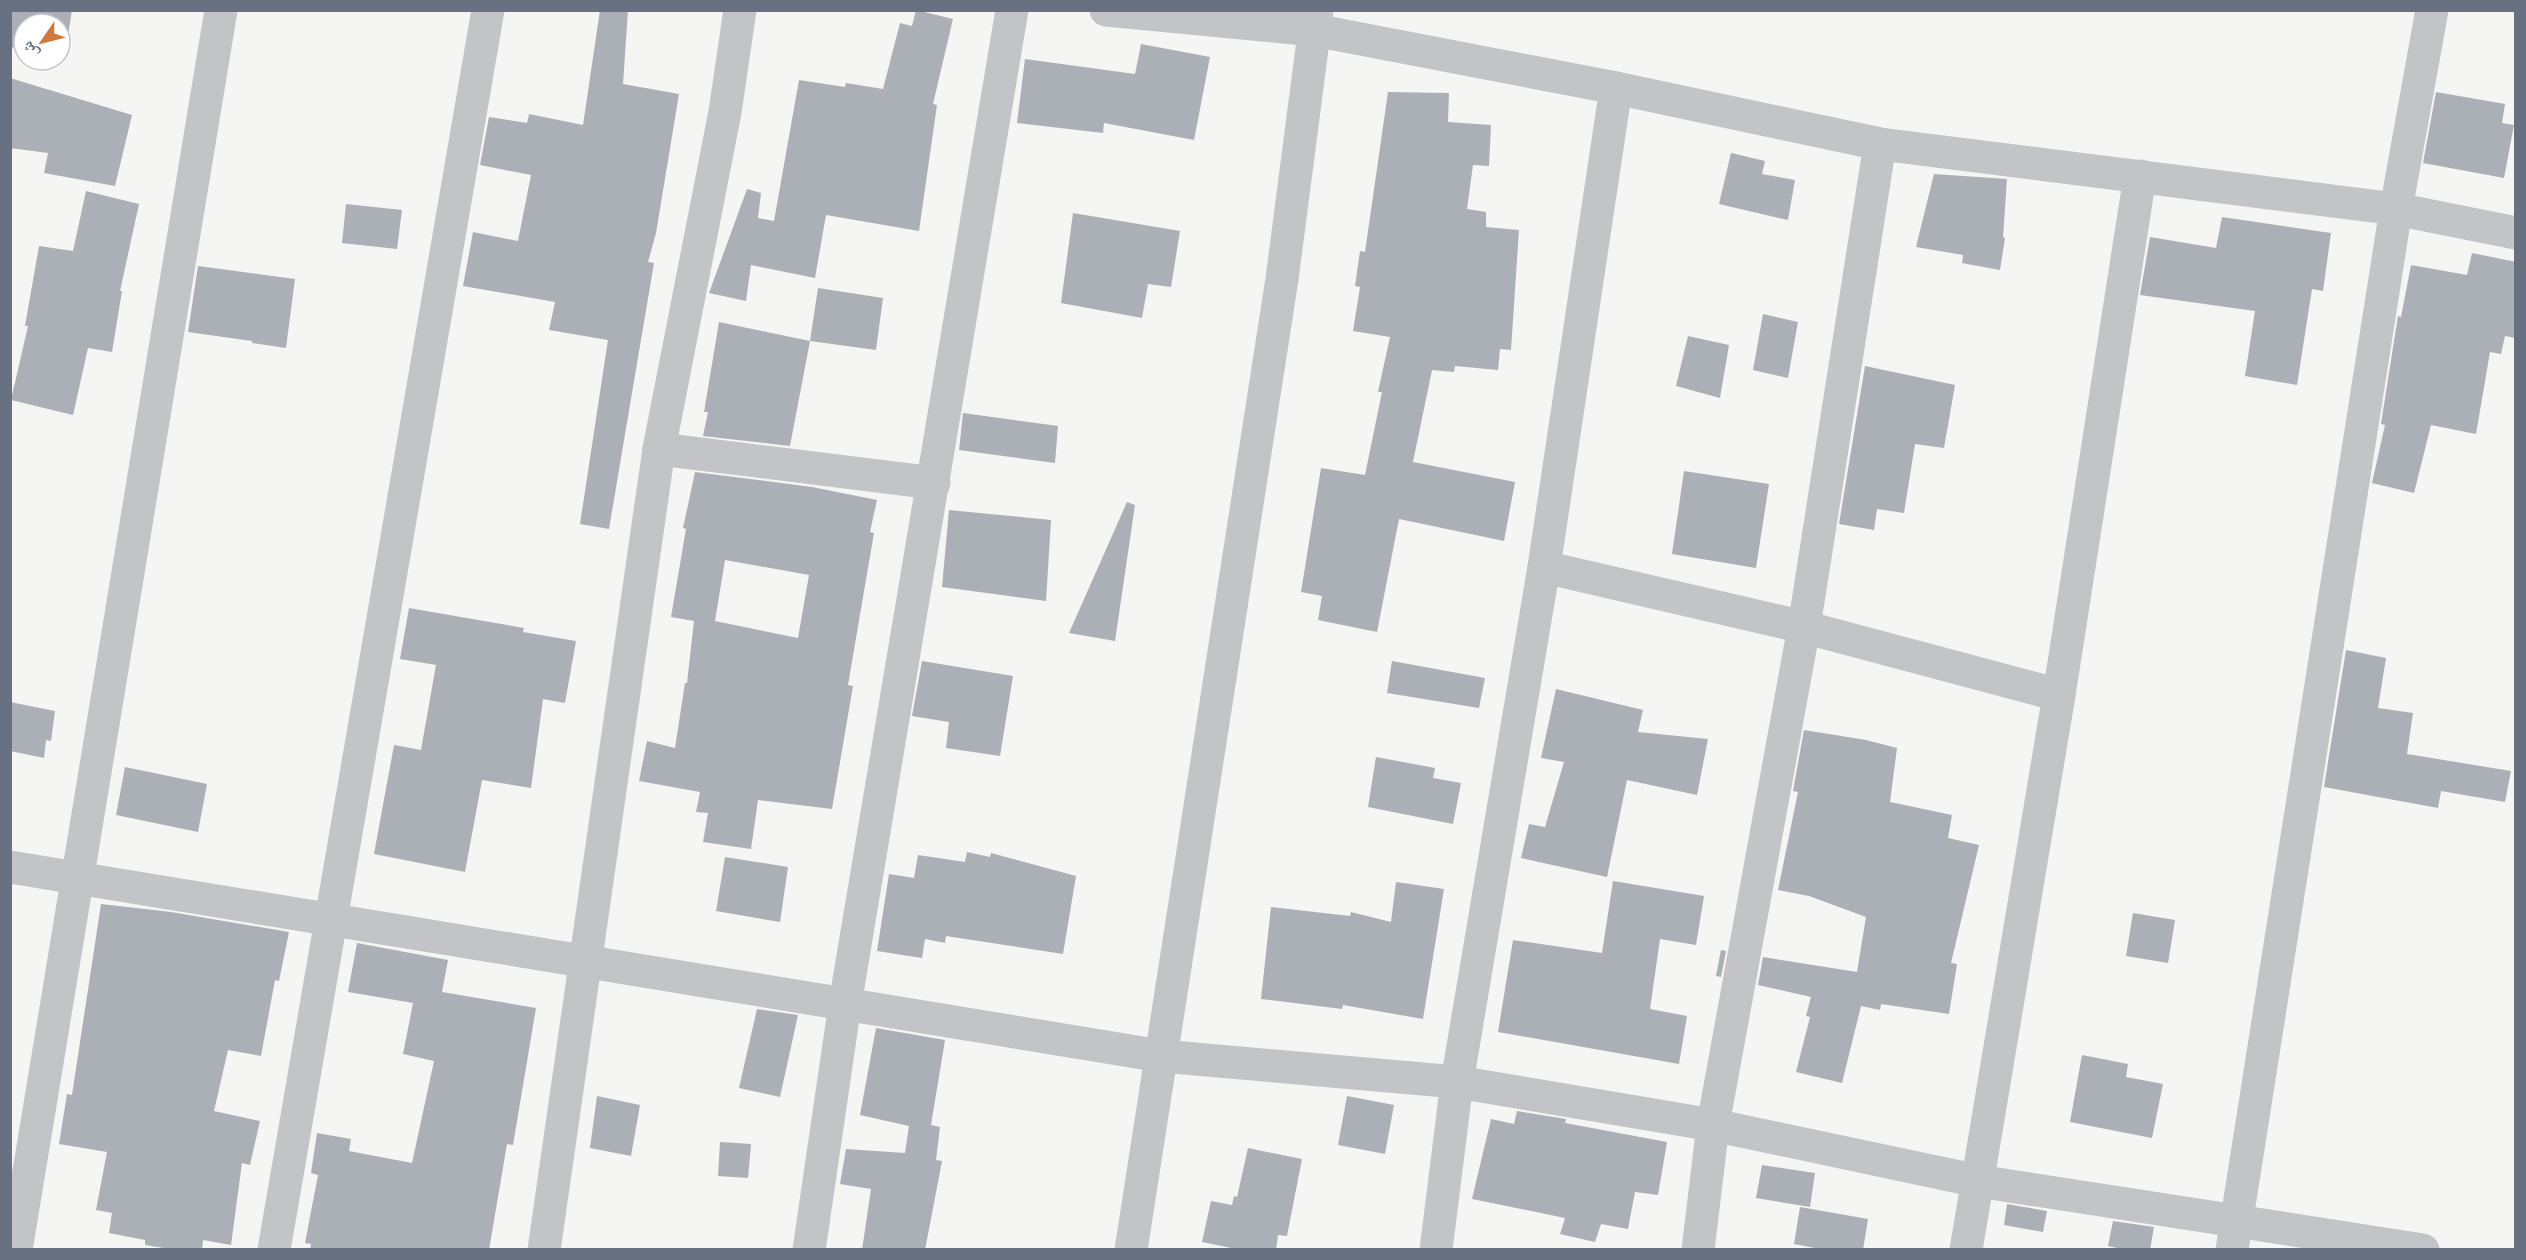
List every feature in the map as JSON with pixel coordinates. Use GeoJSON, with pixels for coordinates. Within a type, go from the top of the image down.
{"type":"FeatureCollection","features":[{"type":"Feature","properties":{"kind":"street"},"geometry":{"type":"LineString","coordinates":[[16,1250],[221,10]]}},
{"type":"Feature","properties":{"kind":"street"},"geometry":{"type":"LineString","coordinates":[[274,1250],[488,10]]}},
{"type":"Feature","properties":{"kind":"street"},"geometry":{"type":"LineString","coordinates":[[544,1250],[659,449],[725,112],[740,10]]}},
{"type":"Feature","properties":{"kind":"street"},"geometry":{"type":"LineString","coordinates":[[809,1250],[846,1004],[1012,10]]}},
{"type":"Feature","properties":{"kind":"street"},"geometry":{"type":"LineString","coordinates":[[1106,10],[1315,20],[1616,88],[1880,144],[2396,209],[2516,233]]}},
{"type":"Feature","properties":{"kind":"street"},"geometry":{"type":"LineString","coordinates":[[2235,1235],[2396,209],[2432,10]]}},
{"type":"Feature","properties":{"kind":"street"},"geometry":{"type":"LineString","coordinates":[[1131,1250],[1282,279],[1315,20]]}},
{"type":"Feature","properties":{"kind":"street"},"geometry":{"type":"LineString","coordinates":[[1436,1250],[1457,1082],[1544,567],[1616,88]]}},
{"type":"Feature","properties":{"kind":"street"},"geometry":{"type":"LineString","coordinates":[[1698,1250],[1713,1125],[1804,627],[1880,144]]}},
{"type":"Feature","properties":{"kind":"street"},"geometry":{"type":"LineString","coordinates":[[1966,1250],[2059,696],[2140,176]]}},
{"type":"Feature","properties":{"kind":"street"},"geometry":{"type":"LineString","coordinates":[[659,449],[934,483]]}},
{"type":"Feature","properties":{"kind":"street"},"geometry":{"type":"LineString","coordinates":[[1544,567],[1804,627],[2059,696]]}},
{"type":"Feature","properties":{"kind":"street"},"geometry":{"type":"LineString","coordinates":[[10,867],[1161,1056],[1457,1082],[1713,1125],[2235,1235],[2423,1250]]}},
{"type":"Feature","properties":{"kind":"building"},"geometry":{"type":"Polygon","coordinates":[[[10,10],[72,10],[72,12],[12,12],[12,47],[10,47],[10,10]]]}},
{"type":"Feature","properties":{"kind":"building"},"geometry":{"type":"Polygon","coordinates":[[[600,10],[628,10],[623,84],[679,94],[656,233],[648,262],[654,263],[609,529],[580,524],[608,340],[549,330],[555,302],[463,286],[473,232],[518,241],[531,175],[480,165],[489,117],[527,123],[529,114],[583,125],[600,10]]]}},
{"type":"Feature","properties":{"kind":"building"},"geometry":{"type":"Polygon","coordinates":[[[916,10],[953,19],[933,104],[937,105],[919,231],[826,215],[815,278],[751,265],[746,301],[709,293],[747,189],[761,193],[758,218],[774,221],[799,80],[845,87],[846,83],[883,89],[900,23],[912,26],[916,10]]]}},
{"type":"Feature","properties":{"kind":"building"},"geometry":{"type":"Polygon","coordinates":[[[1141,44],[1210,57],[1194,140],[1104,123],[1103,133],[1017,123],[1025,59],[1135,74],[1141,44]]]}},
{"type":"Feature","properties":{"kind":"building"},"geometry":{"type":"Polygon","coordinates":[[[10,78],[132,115],[115,186],[44,173],[48,153],[10,148],[10,78]]]}},
{"type":"Feature","properties":{"kind":"building"},"geometry":{"type":"Polygon","coordinates":[[[1388,92],[1449,93],[1448,122],[1491,125],[1489,166],[1473,165],[1467,209],[1486,212],[1486,227],[1519,230],[1511,350],[1500,349],[1498,370],[1455,366],[1454,372],[1432,370],[1413,462],[1515,482],[1504,541],[1399,519],[1377,632],[1318,620],[1322,596],[1301,592],[1321,468],[1365,475],[1382,392],[1378,392],[1390,337],[1353,331],[1360,287],[1355,286],[1360,251],[1365,252],[1388,92]]]}},
{"type":"Feature","properties":{"kind":"building"},"geometry":{"type":"Polygon","coordinates":[[[2436,92],[2505,104],[2502,123],[2514,125],[2504,178],[2423,163],[2436,92]]]}},
{"type":"Feature","properties":{"kind":"building"},"geometry":{"type":"Polygon","coordinates":[[[1731,153],[1765,161],[1762,174],[1795,180],[1788,220],[1719,204],[1731,153]]]}},
{"type":"Feature","properties":{"kind":"building"},"geometry":{"type":"Polygon","coordinates":[[[1934,174],[2007,179],[2003,237],[2005,238],[2000,270],[1962,263],[1963,255],[1916,247],[1934,174]]]}},
{"type":"Feature","properties":{"kind":"building"},"geometry":{"type":"Polygon","coordinates":[[[86,191],[139,204],[120,291],[122,291],[112,352],[88,348],[73,415],[11,400],[28,326],[25,326],[39,246],[73,251],[86,191]]]}},
{"type":"Feature","properties":{"kind":"building"},"geometry":{"type":"Polygon","coordinates":[[[346,204],[402,210],[397,249],[342,243],[346,204]]]}},
{"type":"Feature","properties":{"kind":"building"},"geometry":{"type":"Polygon","coordinates":[[[1073,213],[1180,231],[1171,287],[1148,284],[1142,318],[1061,303],[1073,213]]]}},
{"type":"Feature","properties":{"kind":"building"},"geometry":{"type":"Polygon","coordinates":[[[2222,217],[2331,233],[2323,291],[2312,289],[2297,385],[2245,376],[2255,311],[2140,295],[2150,237],[2216,248],[2222,217]]]}},
{"type":"Feature","properties":{"kind":"building"},"geometry":{"type":"Polygon","coordinates":[[[2472,253],[2516,262],[2516,338],[2505,336],[2501,354],[2490,352],[2476,434],[2431,425],[2414,493],[2372,483],[2385,425],[2381,424],[2398,316],[2401,317],[2411,265],[2467,275],[2472,253]]]}},
{"type":"Feature","properties":{"kind":"building"},"geometry":{"type":"Polygon","coordinates":[[[198,266],[295,279],[286,348],[188,332],[198,266]]]}},
{"type":"Feature","properties":{"kind":"building"},"geometry":{"type":"Polygon","coordinates":[[[818,288],[883,298],[876,350],[810,341],[818,288]]]}},
{"type":"Feature","properties":{"kind":"building"},"geometry":{"type":"Polygon","coordinates":[[[1763,314],[1798,322],[1788,378],[1753,370],[1763,314]]]}},
{"type":"Feature","properties":{"kind":"building"},"geometry":{"type":"Polygon","coordinates":[[[719,322],[810,341],[790,446],[703,436],[708,412],[704,412],[719,322]]]}},
{"type":"Feature","properties":{"kind":"building"},"geometry":{"type":"Polygon","coordinates":[[[1688,336],[1729,345],[1720,398],[1676,386],[1688,336]]]}},
{"type":"Feature","properties":{"kind":"building"},"geometry":{"type":"Polygon","coordinates":[[[1865,366],[1955,385],[1944,448],[1915,444],[1904,513],[1877,509],[1874,530],[1839,524],[1865,366]]]}},
{"type":"Feature","properties":{"kind":"building"},"geometry":{"type":"Polygon","coordinates":[[[963,413],[1058,426],[1055,463],[959,450],[963,413]]]}},
{"type":"Feature","properties":{"kind":"building"},"geometry":{"type":"Polygon","coordinates":[[[1684,471],[1769,484],[1756,568],[1672,554],[1684,471]]]}},
{"type":"Feature","properties":{"kind":"building"},"geometry":{"type":"Polygon","coordinates":[[[695,472],[812,487],[877,500],[870,532],[874,533],[848,685],[853,686],[832,809],[758,800],[751,849],[703,842],[708,813],[696,812],[700,792],[639,781],[647,741],[675,748],[685,683],[687,683],[694,621],[671,617],[686,529],[683,528],[695,472]],[[725,560],[715,621],[798,638],[809,575],[725,560]]]}},
{"type":"Feature","properties":{"kind":"building"},"geometry":{"type":"Polygon","coordinates":[[[1127,502],[1135,505],[1115,641],[1069,633],[1127,502]]]}},
{"type":"Feature","properties":{"kind":"building"},"geometry":{"type":"Polygon","coordinates":[[[949,510],[1051,520],[1046,601],[942,587],[949,510]]]}},
{"type":"Feature","properties":{"kind":"building"},"geometry":{"type":"Polygon","coordinates":[[[409,608],[524,628],[523,632],[576,641],[565,703],[543,699],[531,788],[482,780],[465,872],[374,854],[394,745],[421,750],[436,665],[400,659],[409,608]]]}},
{"type":"Feature","properties":{"kind":"building"},"geometry":{"type":"Polygon","coordinates":[[[2346,650],[2386,658],[2378,708],[2413,713],[2407,754],[2511,771],[2505,802],[2441,791],[2438,808],[2324,787],[2346,650]]]}},
{"type":"Feature","properties":{"kind":"building"},"geometry":{"type":"Polygon","coordinates":[[[922,661],[1013,676],[1000,756],[946,748],[949,722],[912,716],[922,661]]]}},
{"type":"Feature","properties":{"kind":"building"},"geometry":{"type":"Polygon","coordinates":[[[1392,661],[1485,678],[1479,708],[1387,693],[1392,661]]]}},
{"type":"Feature","properties":{"kind":"building"},"geometry":{"type":"Polygon","coordinates":[[[1556,689],[1643,710],[1638,732],[1708,739],[1697,795],[1627,780],[1607,877],[1521,858],[1529,824],[1545,827],[1564,762],[1541,758],[1556,689]]]}},
{"type":"Feature","properties":{"kind":"building"},"geometry":{"type":"Polygon","coordinates":[[[10,702],[55,711],[51,741],[46,740],[44,758],[10,751],[10,702]]]}},
{"type":"Feature","properties":{"kind":"building"},"geometry":{"type":"Polygon","coordinates":[[[1804,730],[1866,740],[1897,748],[1890,802],[1952,815],[1948,838],[1979,845],[1951,963],[1957,964],[1949,1014],[1881,1004],[1880,1010],[1861,1006],[1842,1083],[1796,1072],[1810,1017],[1806,1016],[1811,997],[1758,985],[1763,957],[1857,972],[1866,917],[1809,896],[1778,890],[1798,792],[1793,791],[1804,730]]]}},
{"type":"Feature","properties":{"kind":"building"},"geometry":{"type":"Polygon","coordinates":[[[1376,757],[1435,768],[1433,778],[1461,783],[1453,824],[1368,807],[1376,757]]]}},
{"type":"Feature","properties":{"kind":"building"},"geometry":{"type":"Polygon","coordinates":[[[125,767],[207,784],[198,832],[116,815],[125,767]]]}},
{"type":"Feature","properties":{"kind":"building"},"geometry":{"type":"Polygon","coordinates":[[[967,852],[990,857],[991,853],[1076,876],[1063,954],[946,936],[945,943],[925,939],[922,958],[877,951],[889,874],[914,878],[918,855],[965,862],[967,852]]]}},
{"type":"Feature","properties":{"kind":"building"},"geometry":{"type":"Polygon","coordinates":[[[725,857],[788,867],[780,922],[716,911],[725,857]]]}},
{"type":"Feature","properties":{"kind":"building"},"geometry":{"type":"Polygon","coordinates":[[[1613,881],[1704,896],[1696,945],[1660,939],[1650,1009],[1687,1016],[1679,1064],[1498,1032],[1513,940],[1602,953],[1613,881]]]}},
{"type":"Feature","properties":{"kind":"building"},"geometry":{"type":"Polygon","coordinates":[[[1396,882],[1444,889],[1423,1019],[1343,1005],[1342,1009],[1261,999],[1271,907],[1350,916],[1351,912],[1391,922],[1396,882]]]}},
{"type":"Feature","properties":{"kind":"building"},"geometry":{"type":"Polygon","coordinates":[[[101,904],[171,912],[289,932],[279,981],[275,980],[261,1056],[228,1050],[214,1111],[260,1121],[250,1165],[242,1163],[231,1245],[203,1240],[202,1250],[176,1250],[145,1245],[145,1240],[109,1233],[112,1213],[96,1210],[107,1152],[59,1144],[67,1094],[72,1095],[101,904]]]}},
{"type":"Feature","properties":{"kind":"building"},"geometry":{"type":"Polygon","coordinates":[[[2133,913],[2175,920],[2168,963],[2126,956],[2133,913]]]}},
{"type":"Feature","properties":{"kind":"building"},"geometry":{"type":"Polygon","coordinates":[[[357,943],[448,960],[442,992],[536,1008],[513,1145],[507,1144],[489,1250],[310,1250],[311,1244],[305,1243],[318,1175],[311,1173],[317,1133],[351,1139],[349,1151],[412,1163],[434,1061],[403,1054],[413,1003],[348,992],[357,943]]]}},
{"type":"Feature","properties":{"kind":"building"},"geometry":{"type":"Polygon","coordinates":[[[1721,950],[1726,951],[1721,977],[1716,976],[1721,950]]]}},
{"type":"Feature","properties":{"kind":"building"},"geometry":{"type":"Polygon","coordinates":[[[757,1009],[798,1015],[780,1097],[739,1088],[757,1009]]]}},
{"type":"Feature","properties":{"kind":"building"},"geometry":{"type":"Polygon","coordinates":[[[876,1028],[945,1040],[931,1125],[940,1127],[936,1160],[942,1161],[925,1250],[862,1250],[871,1189],[840,1184],[846,1149],[905,1153],[909,1126],[860,1115],[876,1028]]]}},
{"type":"Feature","properties":{"kind":"building"},"geometry":{"type":"Polygon","coordinates":[[[2082,1055],[2128,1064],[2126,1077],[2163,1084],[2152,1138],[2070,1122],[2082,1055]]]}},
{"type":"Feature","properties":{"kind":"building"},"geometry":{"type":"Polygon","coordinates":[[[597,1096],[640,1105],[631,1156],[590,1148],[597,1096]]]}},
{"type":"Feature","properties":{"kind":"building"},"geometry":{"type":"Polygon","coordinates":[[[1347,1096],[1394,1105],[1385,1154],[1338,1145],[1347,1096]]]}},
{"type":"Feature","properties":{"kind":"building"},"geometry":{"type":"Polygon","coordinates":[[[1517,1111],[1566,1119],[1565,1123],[1667,1142],[1658,1195],[1635,1192],[1628,1229],[1601,1224],[1595,1242],[1560,1234],[1565,1218],[1472,1199],[1491,1119],[1514,1124],[1517,1111]]]}},
{"type":"Feature","properties":{"kind":"building"},"geometry":{"type":"Polygon","coordinates":[[[720,1142],[751,1144],[748,1178],[718,1176],[720,1142]]]}},
{"type":"Feature","properties":{"kind":"building"},"geometry":{"type":"Polygon","coordinates":[[[1248,1148],[1302,1159],[1287,1236],[1278,1235],[1276,1250],[1241,1250],[1202,1242],[1211,1201],[1232,1205],[1234,1196],[1237,1197],[1248,1148]]]}},
{"type":"Feature","properties":{"kind":"building"},"geometry":{"type":"Polygon","coordinates":[[[1762,1165],[1815,1173],[1810,1207],[1756,1198],[1762,1165]]]}},
{"type":"Feature","properties":{"kind":"building"},"geometry":{"type":"Polygon","coordinates":[[[2007,1204],[2047,1211],[2043,1232],[2004,1225],[2007,1204]]]}},
{"type":"Feature","properties":{"kind":"building"},"geometry":{"type":"Polygon","coordinates":[[[1800,1207],[1868,1219],[1863,1250],[1825,1250],[1794,1244],[1800,1207]]]}},
{"type":"Feature","properties":{"kind":"building"},"geometry":{"type":"Polygon","coordinates":[[[2113,1221],[2154,1227],[2150,1250],[2126,1250],[2108,1246],[2113,1221]]]}}]}
